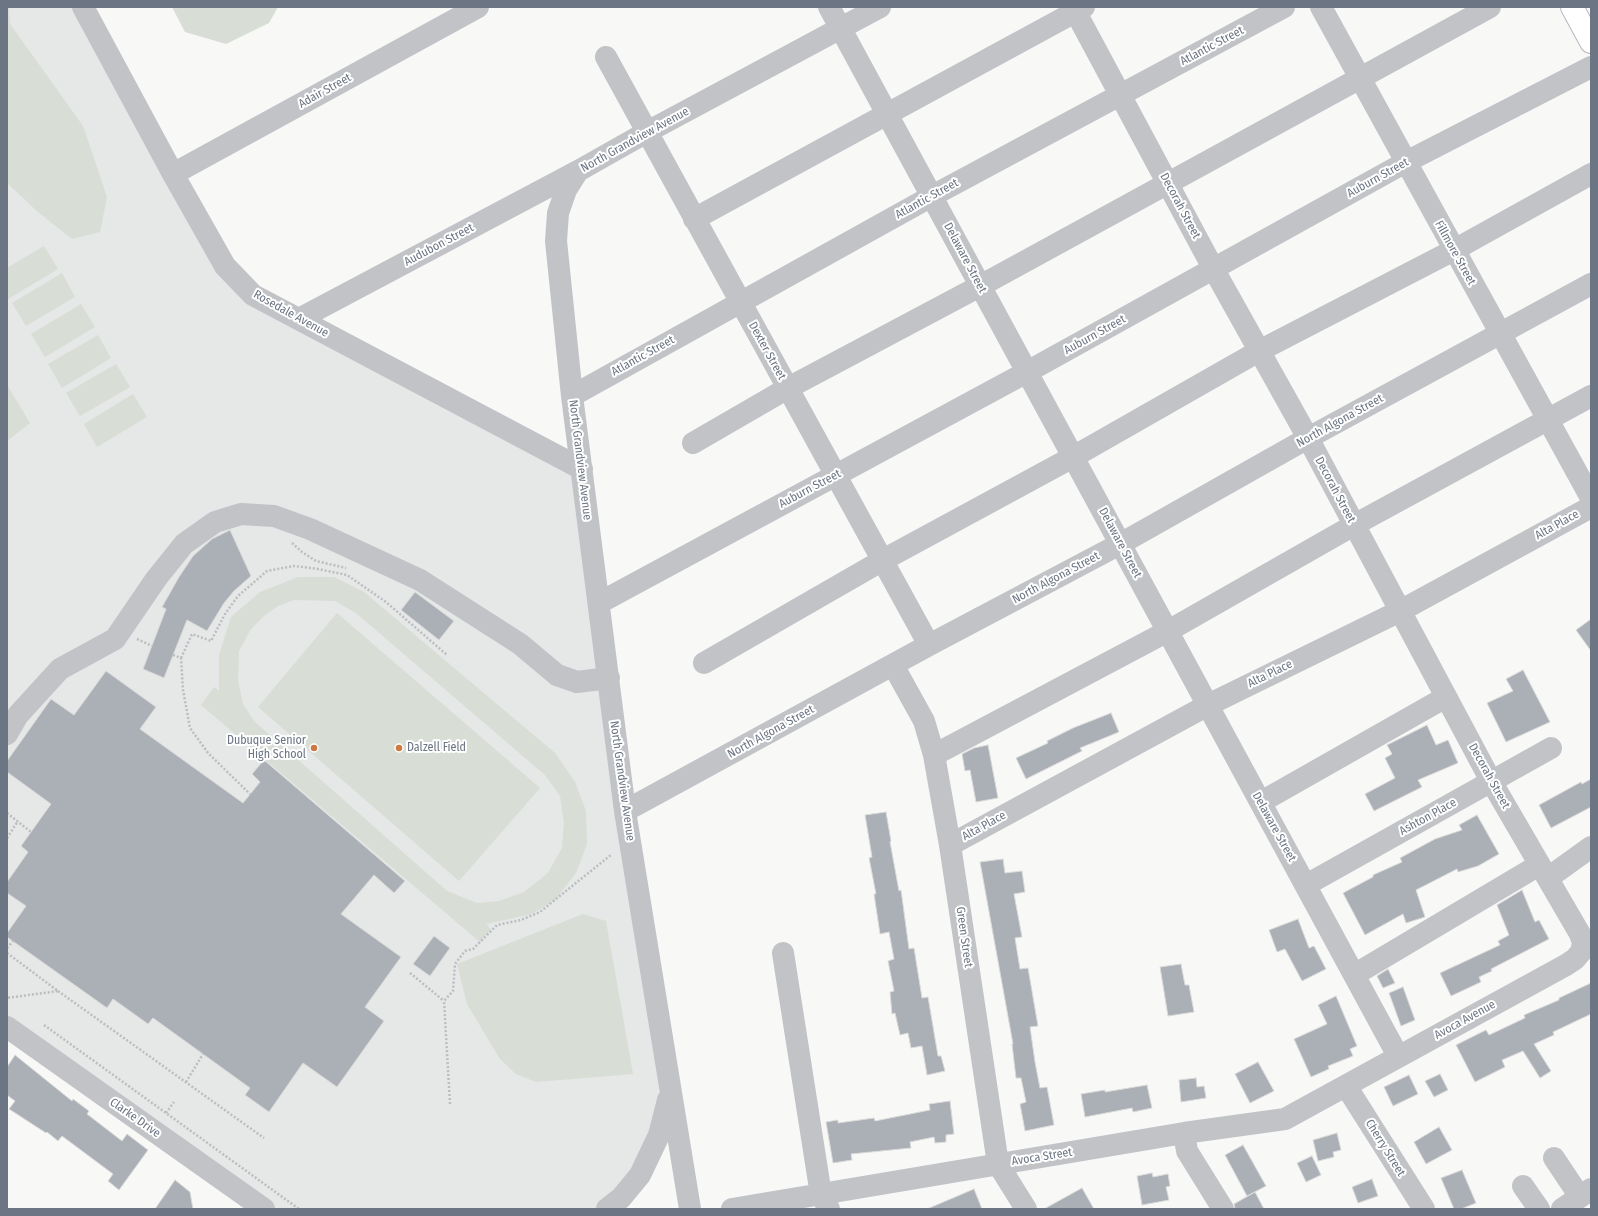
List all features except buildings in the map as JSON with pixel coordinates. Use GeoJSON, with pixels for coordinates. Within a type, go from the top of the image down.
{"type":"FeatureCollection","features":[{"type":"Feature","properties":{"kind":"main road"},"geometry":{"type":"LineString","coordinates":[[1572,7],[1591,42]]}},
{"type":"Feature","properties":{"kind":"street","name":"Rosedale Avenue"},"geometry":{"type":"LineString","coordinates":[[83,7],[173,174],[225,266],[253,295],[582,469]]}},
{"type":"Feature","properties":{"kind":"street","name":"Adair Street"},"geometry":{"type":"LineString","coordinates":[[173,174],[478,7]]}},
{"type":"Feature","properties":{"kind":"street","name":"Delaware Street"},"geometry":{"type":"LineString","coordinates":[[828,7],[1398,1056]]}},
{"type":"Feature","properties":{"kind":"street","name":"North Grandview Avenue"},"geometry":{"type":"LineString","coordinates":[[690,1209],[625,811],[572,396],[556,241],[558,213],[566,190],[578,171],[647,132],[880,7]]}},
{"type":"Feature","properties":{"kind":"street","name":"Atlantic Street"},"geometry":{"type":"LineString","coordinates":[[572,396],[932,196],[1284,7]]}},
{"type":"Feature","properties":{"kind":"street","name":"Fillmore Street"},"geometry":{"type":"LineString","coordinates":[[1321,7],[1499,334],[1591,498]]}},
{"type":"Feature","properties":{"kind":"street"},"geometry":{"type":"LineString","coordinates":[[693,443],[788,388],[980,286],[1490,7]]}},
{"type":"Feature","properties":{"kind":"street","name":"Decorah Street"},"geometry":{"type":"LineString","coordinates":[[1077,9],[1120,95],[1213,268],[1308,438],[1491,781],[1580,934],[1583,943],[1581,952]]}},
{"type":"Feature","properties":{"kind":"street"},"geometry":{"type":"LineString","coordinates":[[694,219],[1077,9]]}},
{"type":"Feature","properties":{"kind":"street","name":"Dexter Street"},"geometry":{"type":"LineString","coordinates":[[606,57],[930,645]]}},
{"type":"Feature","properties":{"kind":"street","name":"Auburn Street"},"geometry":{"type":"LineString","coordinates":[[599,604],[1027,372],[1406,162],[1591,67]]}},
{"type":"Feature","properties":{"kind":"street","name":"Audubon Street"},"geometry":{"type":"LineString","coordinates":[[299,319],[578,171]]}},
{"type":"Feature","properties":{"kind":"street"},"geometry":{"type":"LineString","coordinates":[[704,663],[883,560],[1073,457],[1259,351],[1454,250],[1591,174]]}},
{"type":"Feature","properties":{"kind":"street","name":"North Algona Street"},"geometry":{"type":"LineString","coordinates":[[625,811],[930,645],[1120,544],[1308,438],[1591,284]]}},
{"type":"Feature","properties":{"kind":"street"},"geometry":{"type":"LineString","coordinates":[[934,755],[1168,631],[1354,525],[1591,396]]}},
{"type":"Feature","properties":{"kind":"street","name":"Alta Place"},"geometry":{"type":"LineString","coordinates":[[950,844],[1208,705],[1400,611],[1591,507]]}},
{"type":"Feature","properties":{"kind":"street"},"geometry":{"type":"LineString","coordinates":[[7,734],[18,715],[60,670],[115,639],[156,579],[184,544],[215,522],[241,514],[274,516],[310,529],[420,580],[520,644],[557,675],[577,682],[608,678]]}},
{"type":"Feature","properties":{"kind":"street","name":"Green Street"},"geometry":{"type":"LineString","coordinates":[[893,665],[924,721],[934,755],[950,844],[998,1164],[1026,1209]]}},
{"type":"Feature","properties":{"kind":"street"},"geometry":{"type":"LineString","coordinates":[[1260,802],[1446,697]]}},
{"type":"Feature","properties":{"kind":"street","name":"Ashton Place"},"geometry":{"type":"LineString","coordinates":[[1306,885],[1551,748]]}},
{"type":"Feature","properties":{"kind":"street"},"geometry":{"type":"LineString","coordinates":[[1354,975],[1591,847]]}},
{"type":"Feature","properties":{"kind":"street","name":"Avoca Avenue"},"geometry":{"type":"LineString","coordinates":[[1346,1086],[1398,1056],[1566,965],[1575,959],[1581,952]]}},
{"type":"Feature","properties":{"kind":"street"},"geometry":{"type":"LineString","coordinates":[[782,953],[825,1202]]}},
{"type":"Feature","properties":{"kind":"street","name":"Clarke Drive"},"geometry":{"type":"LineString","coordinates":[[7,1027],[264,1209]]}},
{"type":"Feature","properties":{"kind":"street","name":"Avoca Street"},"geometry":{"type":"LineString","coordinates":[[732,1209],[825,1202],[998,1164],[1285,1118],[1346,1086]]}},
{"type":"Feature","properties":{"kind":"street","name":"Cherry Street"},"geometry":{"type":"LineString","coordinates":[[1346,1086],[1424,1209]]}},
{"type":"Feature","properties":{"kind":"street","name":"North Grandview Avenue"},"geometry":{"type":"LineString","coordinates":[[608,1209],[621,1198],[640,1175],[659,1135],[670,1093]]}},
{"type":"Feature","properties":{"kind":"street"},"geometry":{"type":"LineString","coordinates":[[1184,1133],[1187,1151],[1223,1209]]}},
{"type":"Feature","properties":{"kind":"street"},"geometry":{"type":"LineString","coordinates":[[1554,1158],[1585,1193],[1562,1209]]}},
{"type":"Feature","properties":{"kind":"street"},"geometry":{"type":"LineString","coordinates":[[1523,1186],[1539,1209]]}},
{"type":"Feature","properties":{"kind":"path"},"geometry":{"type":"LineString","coordinates":[[291,540],[302,552],[316,561],[347,568],[353,566]]}},
{"type":"Feature","properties":{"kind":"path"},"geometry":{"type":"LineString","coordinates":[[250,794],[208,753],[190,728],[182,690],[181,658],[192,634],[211,641],[225,614],[238,596],[267,572],[294,566],[347,575],[386,602],[446,655]]}},
{"type":"Feature","properties":{"kind":"path"},"geometry":{"type":"LineString","coordinates":[[133,638],[152,646]]}},
{"type":"Feature","properties":{"kind":"path"},"geometry":{"type":"LineString","coordinates":[[173,655],[181,658]]}},
{"type":"Feature","properties":{"kind":"path"},"geometry":{"type":"LineString","coordinates":[[7,812],[31,832]]}},
{"type":"Feature","properties":{"kind":"path"},"geometry":{"type":"LineString","coordinates":[[7,838],[18,821]]}},
{"type":"Feature","properties":{"kind":"path"},"geometry":{"type":"LineString","coordinates":[[450,1104],[444,1001],[453,991],[455,964],[465,951],[473,949],[497,925],[521,920],[540,912],[612,854]]}},
{"type":"Feature","properties":{"kind":"path"},"geometry":{"type":"LineString","coordinates":[[7,948],[12,941]]}},
{"type":"Feature","properties":{"kind":"path"},"geometry":{"type":"LineString","coordinates":[[7,952],[58,991],[264,1138]]}},
{"type":"Feature","properties":{"kind":"path"},"geometry":{"type":"LineString","coordinates":[[410,973],[444,1001]]}},
{"type":"Feature","properties":{"kind":"path"},"geometry":{"type":"LineString","coordinates":[[7,998],[58,991]]}},
{"type":"Feature","properties":{"kind":"path"},"geometry":{"type":"LineString","coordinates":[[44,1026],[299,1209]]}},
{"type":"Feature","properties":{"kind":"path"},"geometry":{"type":"LineString","coordinates":[[186,1082],[203,1054]]}},
{"type":"Feature","properties":{"kind":"path"},"geometry":{"type":"LineString","coordinates":[[166,1113],[174,1102]]}},
{"type":"Feature","properties":{"kind":"shaded area","name":"Dubuque Senior High School"},"geometry":{"type":"Polygon","coordinates":[[[7,7],[83,7],[253,295],[582,469],[670,1093],[659,1135],[605,1209],[263,1209],[7,1027],[7,7]]]}},
{"type":"Feature","properties":{"kind":"shaded area"},"geometry":{"type":"Polygon","coordinates":[[[7,7],[9,7],[10,24],[83,126],[107,197],[100,232],[72,239],[38,212],[7,183],[7,7]]]}},
{"type":"Feature","properties":{"kind":"shaded area"},"geometry":{"type":"Polygon","coordinates":[[[172,7],[278,7],[269,23],[226,44],[185,32],[172,7]]]}},
{"type":"Feature","properties":{"kind":"shaded area"},"geometry":{"type":"Polygon","coordinates":[[[44,246],[58,269],[8,299],[7,268],[44,246]]]}},
{"type":"Feature","properties":{"kind":"shaded area"},"geometry":{"type":"Polygon","coordinates":[[[62,273],[75,297],[26,326],[12,303],[62,273]]]}},
{"type":"Feature","properties":{"kind":"shaded area"},"geometry":{"type":"Polygon","coordinates":[[[81,304],[95,327],[45,357],[31,334],[81,304]]]}},
{"type":"Feature","properties":{"kind":"shaded area"},"geometry":{"type":"Polygon","coordinates":[[[98,335],[111,358],[62,388],[48,364],[98,335]]]}},
{"type":"Feature","properties":{"kind":"shaded area"},"geometry":{"type":"Polygon","coordinates":[[[116,364],[130,387],[80,416],[66,393],[116,364]]]}},
{"type":"Feature","properties":{"kind":"shaded area"},"geometry":{"type":"Polygon","coordinates":[[[7,385],[30,423],[7,441],[7,385]]]}},
{"type":"Feature","properties":{"kind":"shaded area"},"geometry":{"type":"Polygon","coordinates":[[[133,394],[147,417],[97,447],[84,424],[133,394]]]}},
{"type":"Feature","properties":{"kind":"shaded area"},"geometry":{"type":"Polygon","coordinates":[[[298,577],[334,577],[364,592],[555,753],[575,782],[586,811],[587,844],[576,873],[555,900],[532,914],[486,924],[491,929],[480,942],[201,705],[214,687],[219,691],[219,655],[231,617],[260,592],[298,577]],[[294,600],[278,606],[265,615],[251,629],[239,651],[238,680],[243,704],[254,721],[447,891],[477,903],[499,901],[524,892],[548,873],[562,848],[564,823],[560,796],[545,775],[356,613],[335,601],[294,600]]]}},
{"type":"Feature","properties":{"kind":"shaded area","name":"Dalzell Field"},"geometry":{"type":"Polygon","coordinates":[[[337,613],[540,788],[459,881],[258,707],[337,613]]]}},
{"type":"Feature","properties":{"kind":"shaded area"},"geometry":{"type":"Polygon","coordinates":[[[583,914],[606,921],[633,1074],[536,1082],[516,1074],[500,1059],[467,1004],[457,964],[583,914]]]}},
{"type":"Feature","properties":{"kind":"place","name":"Dubuque Senior High School"},"geometry":{"type":"Point","coordinates":[314,748]}},
{"type":"Feature","properties":{"kind":"place","name":"Dalzell Field"},"geometry":{"type":"Point","coordinates":[399,748]}}]}
